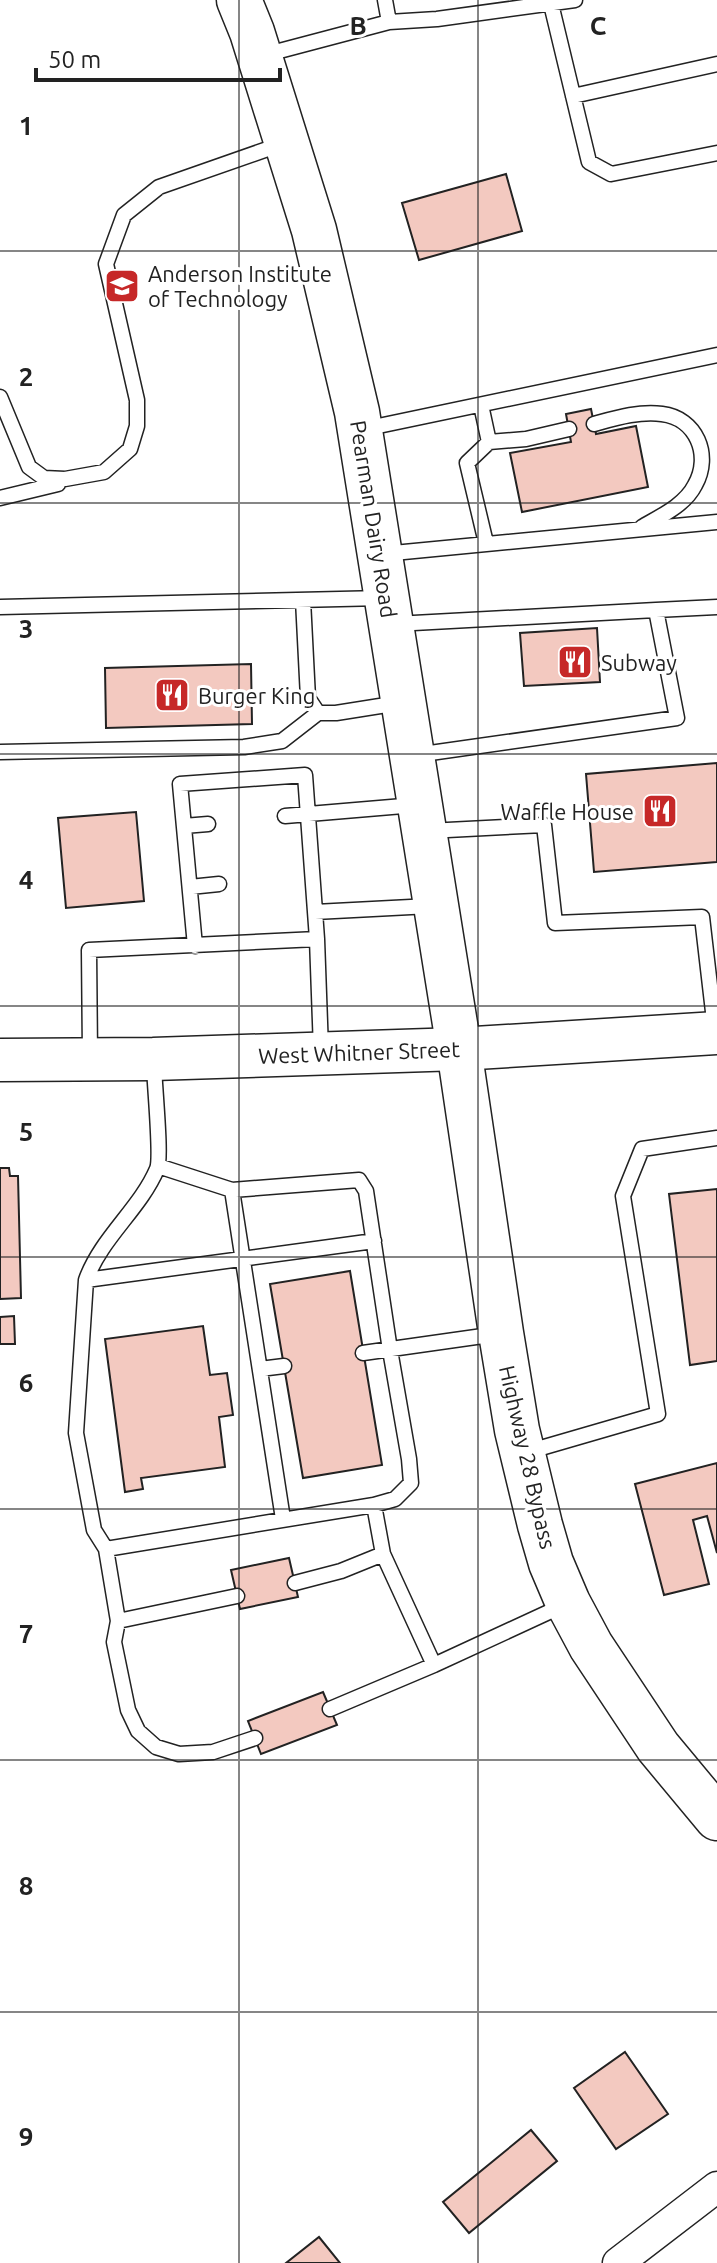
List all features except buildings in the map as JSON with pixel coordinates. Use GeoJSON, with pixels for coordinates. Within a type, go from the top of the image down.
{"type":"FeatureCollection","features":[{"type":"Feature","properties":{"kind":"highway","name":"Pearman Dairy Road"},"geometry":{"type":"LineString","coordinates":[[239,0],[260,56],[314,230],[360,430],[459,1049]]}},
{"type":"Feature","properties":{"kind":"highway","name":"Highway 28 Bypass"},"geometry":{"type":"LineString","coordinates":[[459,1049],[501,1333],[523,1453],[551,1563],[591,1646],[631,1709],[658,1747],[711,1800]]}},
{"type":"Feature","properties":{"kind":"main road","name":"West Whitner Street"},"geometry":{"type":"LineString","coordinates":[[0,1060],[153,1059],[459,1049],[716,1034]]}},
{"type":"Feature","properties":{"kind":"street"},"geometry":{"type":"LineString","coordinates":[[618,2263],[717,2187]]}},
{"type":"Feature","properties":{"kind":"lane"},"geometry":{"type":"LineString","coordinates":[[385,0],[389,22]]}},
{"type":"Feature","properties":{"kind":"lane"},"geometry":{"type":"LineString","coordinates":[[260,56],[389,22],[437,19],[575,0]]}},
{"type":"Feature","properties":{"kind":"lane"},"geometry":{"type":"LineString","coordinates":[[551,4],[589,162],[611,174],[717,153]]}},
{"type":"Feature","properties":{"kind":"lane"},"geometry":{"type":"LineString","coordinates":[[573,96],[717,64]]}},
{"type":"Feature","properties":{"kind":"lane"},"geometry":{"type":"LineString","coordinates":[[0,498],[104,472],[130,449],[137,426],[137,400],[106,264],[124,215],[159,187],[287,142]]}},
{"type":"Feature","properties":{"kind":"lane"},"geometry":{"type":"LineString","coordinates":[[360,430],[717,355]]}},
{"type":"Feature","properties":{"kind":"lane"},"geometry":{"type":"LineString","coordinates":[[0,397],[29,467],[44,478],[65,479],[104,472]]}},
{"type":"Feature","properties":{"kind":"lane"},"geometry":{"type":"LineString","coordinates":[[481,405],[489,442]]}},
{"type":"Feature","properties":{"kind":"lane"},"geometry":{"type":"LineString","coordinates":[[594,424],[628,415],[661,414],[683,420],[698,438],[702,466],[695,485],[678,505],[639,530]]}},
{"type":"Feature","properties":{"kind":"lane"},"geometry":{"type":"LineString","coordinates":[[486,543],[467,463],[489,442],[526,439],[569,429]]}},
{"type":"Feature","properties":{"kind":"lane"},"geometry":{"type":"LineString","coordinates":[[379,554],[717,522]]}},
{"type":"Feature","properties":{"kind":"lane"},"geometry":{"type":"LineString","coordinates":[[303,600],[308,698],[318,713]]}},
{"type":"Feature","properties":{"kind":"lane"},"geometry":{"type":"LineString","coordinates":[[0,607],[303,600],[389,611],[717,607]]}},
{"type":"Feature","properties":{"kind":"lane"},"geometry":{"type":"LineString","coordinates":[[412,756],[677,718],[656,610]]}},
{"type":"Feature","properties":{"kind":"lane"},"geometry":{"type":"LineString","coordinates":[[0,752],[244,747],[282,741],[318,713],[403,703]]}},
{"type":"Feature","properties":{"kind":"lane"},"geometry":{"type":"LineString","coordinates":[[195,946],[180,784],[305,775],[317,939],[321,1053]]}},
{"type":"Feature","properties":{"kind":"lane"},"geometry":{"type":"LineString","coordinates":[[285,816],[308,814],[544,825],[555,923],[702,917],[716,1034]]}},
{"type":"Feature","properties":{"kind":"lane"},"geometry":{"type":"LineString","coordinates":[[184,826],[208,824]]}},
{"type":"Feature","properties":{"kind":"lane"},"geometry":{"type":"LineString","coordinates":[[294,875],[312,873]]}},
{"type":"Feature","properties":{"kind":"lane"},"geometry":{"type":"LineString","coordinates":[[190,887],[219,884]]}},
{"type":"Feature","properties":{"kind":"lane"},"geometry":{"type":"LineString","coordinates":[[315,912],[436,905]]}},
{"type":"Feature","properties":{"kind":"lane"},"geometry":{"type":"LineString","coordinates":[[90,1059],[89,950],[317,939]]}},
{"type":"Feature","properties":{"kind":"lane"},"geometry":{"type":"LineString","coordinates":[[153,1059],[158,1166],[93,1262],[86,1280],[76,1433],[94,1530],[106,1549],[118,1621],[114,1642],[128,1710],[138,1731],[156,1747],[179,1754],[213,1752],[255,1738]]}},
{"type":"Feature","properties":{"kind":"lane"},"geometry":{"type":"LineString","coordinates":[[523,1453],[658,1414],[623,1196],[642,1149],[717,1138]]}},
{"type":"Feature","properties":{"kind":"lane"},"geometry":{"type":"LineString","coordinates":[[106,1549],[374,1505],[395,1499],[411,1483],[366,1191],[359,1180],[232,1190],[158,1166]]}},
{"type":"Feature","properties":{"kind":"lane"},"geometry":{"type":"LineString","coordinates":[[232,1190],[283,1519]]}},
{"type":"Feature","properties":{"kind":"lane"},"geometry":{"type":"LineString","coordinates":[[86,1280],[374,1241]]}},
{"type":"Feature","properties":{"kind":"lane"},"geometry":{"type":"LineString","coordinates":[[363,1353],[501,1333]]}},
{"type":"Feature","properties":{"kind":"lane"},"geometry":{"type":"LineString","coordinates":[[260,1369],[284,1366]]}},
{"type":"Feature","properties":{"kind":"lane"},"geometry":{"type":"LineString","coordinates":[[374,1505],[383,1554],[434,1665]]}},
{"type":"Feature","properties":{"kind":"lane"},"geometry":{"type":"LineString","coordinates":[[295,1583],[341,1571],[383,1554]]}},
{"type":"Feature","properties":{"kind":"lane"},"geometry":{"type":"LineString","coordinates":[[118,1621],[237,1596]]}},
{"type":"Feature","properties":{"kind":"lane"},"geometry":{"type":"LineString","coordinates":[[330,1709],[568,1603]]}},
{"type":"Feature","properties":{"kind":"place","name":"Anderson Institute of Technology"},"geometry":{"type":"Point","coordinates":[122,286]}},
{"type":"Feature","properties":{"kind":"place","name":"Subway"},"geometry":{"type":"Point","coordinates":[575,662]}},
{"type":"Feature","properties":{"kind":"place","name":"Burger King"},"geometry":{"type":"Point","coordinates":[172,695]}},
{"type":"Feature","properties":{"kind":"place","name":"Waffle House"},"geometry":{"type":"Point","coordinates":[660,811]}}]}
